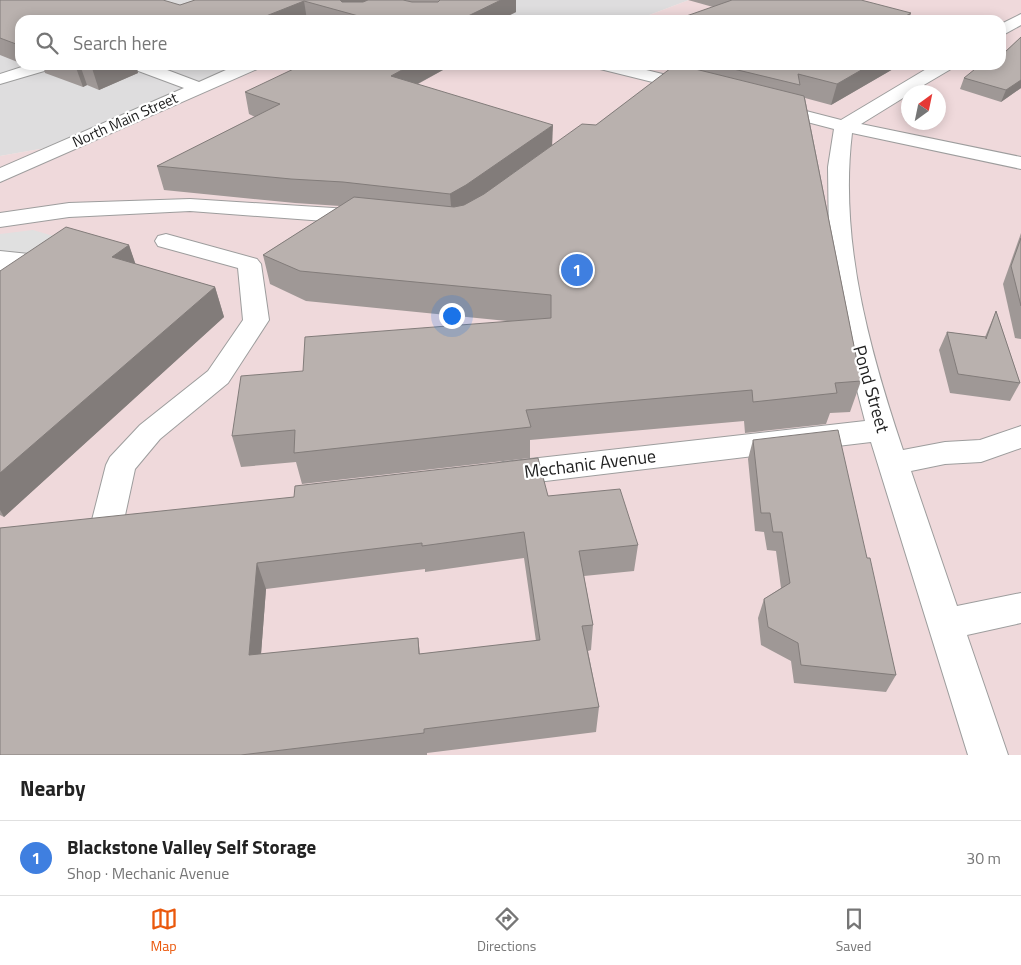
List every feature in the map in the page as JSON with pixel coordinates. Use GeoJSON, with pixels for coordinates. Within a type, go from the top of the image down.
{"type":"FeatureCollection","features":[{"type":"Feature","properties":{"kind":"street"},"geometry":{"type":"LineString","coordinates":[[1006,28],[1021,19]]}},
{"type":"Feature","properties":{"kind":"street"},"geometry":{"type":"LineString","coordinates":[[0,80],[30,70]]}},
{"type":"Feature","properties":{"kind":"street"},"geometry":{"type":"LineString","coordinates":[[152,70],[199,88]]}},
{"type":"Feature","properties":{"kind":"street","name":"North Main Street"},"geometry":{"type":"LineString","coordinates":[[0,176],[240,70]]}},
{"type":"Feature","properties":{"kind":"street"},"geometry":{"type":"LineString","coordinates":[[626,70],[709,92]]}},
{"type":"Feature","properties":{"kind":"street"},"geometry":{"type":"LineString","coordinates":[[844,126],[937,70]]}},
{"type":"Feature","properties":{"kind":"street"},"geometry":{"type":"LineString","coordinates":[[641,93],[661,79]]}},
{"type":"Feature","properties":{"kind":"street"},"geometry":{"type":"LineString","coordinates":[[757,104],[844,126],[1021,163]]}},
{"type":"Feature","properties":{"kind":"street","name":"Pond Street"},"geometry":{"type":"LineString","coordinates":[[844,126],[838,167],[840,245],[855,332],[882,430],[988,755]]}},
{"type":"Feature","properties":{"kind":"street"},"geometry":{"type":"LineString","coordinates":[[0,158],[65,146]]}},
{"type":"Feature","properties":{"kind":"street"},"geometry":{"type":"LineString","coordinates":[[0,220],[69,210],[190,204],[386,220]]}},
{"type":"Feature","properties":{"kind":"street"},"geometry":{"type":"LineString","coordinates":[[107,520],[121,465],[150,432],[218,377],[256,320],[249,264],[166,241]]}},
{"type":"Feature","properties":{"kind":"street"},"geometry":{"type":"LineString","coordinates":[[0,258],[21,259],[0,274]]}},
{"type":"Feature","properties":{"kind":"street","name":"Mechanic Avenue"},"geometry":{"type":"LineString","coordinates":[[479,477],[882,430]]}},
{"type":"Feature","properties":{"kind":"street"},"geometry":{"type":"LineString","coordinates":[[893,463],[945,453],[981,450],[1021,437]]}},
{"type":"Feature","properties":{"kind":"street"},"geometry":{"type":"LineString","coordinates":[[945,624],[1021,608]]}},
{"type":"Feature","properties":{"kind":"shaded area"},"geometry":{"type":"Polygon","coordinates":[[[0,0],[689,0],[649,15],[15,15],[15,70],[238,70],[80,142],[0,156],[0,0]]]}},
{"type":"Feature","properties":{"kind":"shaded area"},"geometry":{"type":"Polygon","coordinates":[[[689,0],[1021,0],[1021,755],[0,755],[0,156],[80,142],[238,70],[1006,70],[1006,15],[649,15],[689,0]]]}},
{"type":"Feature","properties":{"kind":"shaded area"},"geometry":{"type":"Polygon","coordinates":[[[33,230],[84,245],[0,307],[0,234],[33,230]]]}},
{"type":"Feature","properties":{"kind":"building"},"geometry":{"type":"Polygon","coordinates":[[[0,0],[163,0],[180,5],[195,0],[340,0],[342,2],[363,2],[368,0],[403,0],[438,2],[440,0],[501,0],[470,15],[355,15],[304,1],[269,15],[15,15],[15,44],[0,38],[0,0]]]}},
{"type":"Feature","properties":{"kind":"building"},"geometry":{"type":"Polygon","coordinates":[[[732,0],[861,0],[911,13],[908,15],[689,15],[732,0]]]}},
{"type":"Feature","properties":{"kind":"building"},"geometry":{"type":"Polygon","coordinates":[[[1021,37],[1021,80],[1006,90],[964,78],[974,70],[1006,70],[1006,51],[1021,37]]]}},
{"type":"Feature","properties":{"kind":"building"},"geometry":{"type":"Polygon","coordinates":[[[291,70],[402,70],[391,76],[553,125],[450,194],[343,182],[157,166],[280,104],[245,92],[291,70]]]}},
{"type":"Feature","properties":{"kind":"building"},"geometry":{"type":"Polygon","coordinates":[[[668,70],[699,70],[804,96],[861,381],[835,383],[837,393],[753,402],[752,390],[526,410],[531,427],[294,453],[295,430],[232,436],[241,376],[303,371],[305,337],[551,318],[551,295],[300,271],[263,255],[354,197],[454,207],[464,205],[484,194],[582,124],[596,125],[668,70]]]}},
{"type":"Feature","properties":{"kind":"building"},"geometry":{"type":"Polygon","coordinates":[[[738,70],[861,70],[837,84],[798,74],[800,85],[738,70]]]}},
{"type":"Feature","properties":{"kind":"building"},"geometry":{"type":"Polygon","coordinates":[[[66,227],[129,245],[112,257],[215,287],[0,473],[0,271],[66,227]]]}},
{"type":"Feature","properties":{"kind":"building"},"geometry":{"type":"Polygon","coordinates":[[[1021,238],[1021,306],[1011,266],[1021,238]]]}},
{"type":"Feature","properties":{"kind":"building"},"geometry":{"type":"Polygon","coordinates":[[[996,311],[1020,383],[958,374],[947,332],[986,337],[986,339],[996,311]]]}},
{"type":"Feature","properties":{"kind":"building"},"geometry":{"type":"Polygon","coordinates":[[[838,430],[867,558],[870,558],[896,675],[801,665],[798,643],[768,627],[764,599],[790,583],[782,532],[773,532],[770,513],[761,513],[753,440],[838,430]]]}},
{"type":"Feature","properties":{"kind":"building"},"geometry":{"type":"Polygon","coordinates":[[[538,458],[548,496],[620,489],[638,545],[579,551],[593,625],[582,626],[599,707],[424,729],[424,733],[241,755],[0,755],[0,528],[294,497],[295,486],[538,458]],[[524,532],[422,546],[422,543],[257,563],[249,655],[418,638],[419,654],[540,640],[524,532]]]}},
{"type":"Feature","properties":{"kind":"place","name":"Blackstone Valley Self Storage"},"geometry":{"type":"Point","coordinates":[577,270]}}]}
